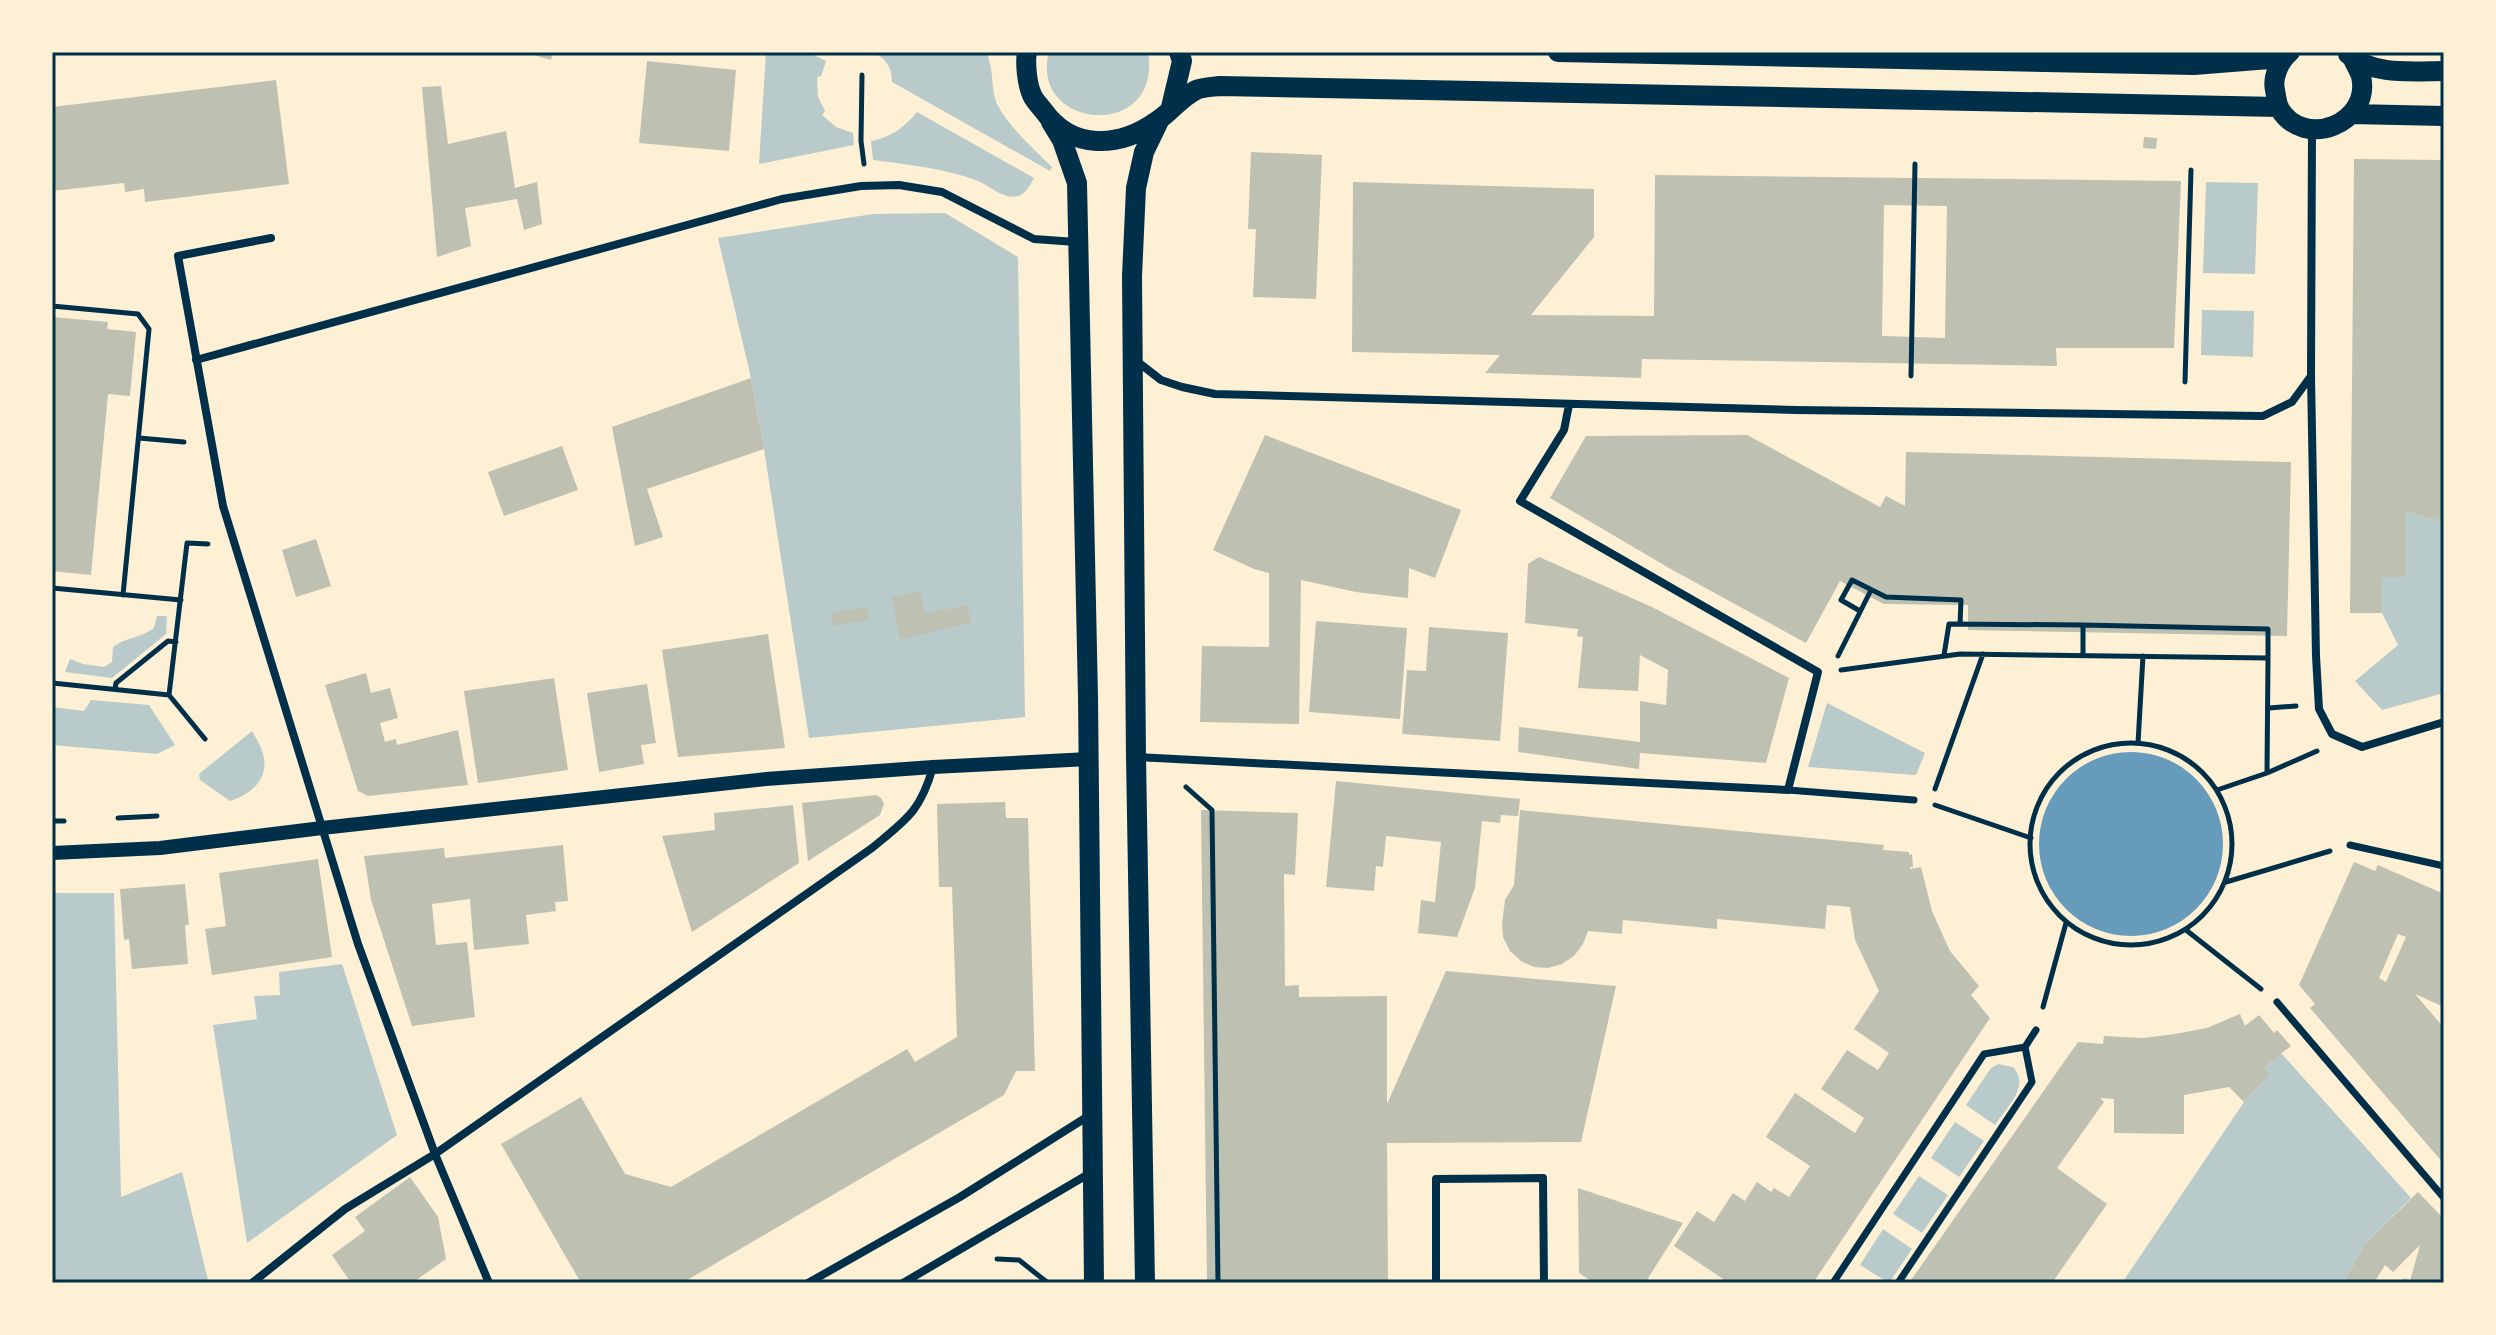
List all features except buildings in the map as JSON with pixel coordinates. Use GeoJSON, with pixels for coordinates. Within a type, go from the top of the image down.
{"type":"FeatureCollection","features":[{"type":"Feature","properties":{"kind":"main road"},"geometry":{"type":"LineString","coordinates":[[1027,52],[1031,95],[1062,140],[1077,183],[1089,759],[1094,1283]]}},
{"type":"Feature","properties":{"kind":"main road"},"geometry":{"type":"LineString","coordinates":[[1145,1283],[1132,276],[1136,188],[1144,152],[1166,113],[1182,61],[1179,52]]}},
{"type":"Feature","properties":{"kind":"main road"},"geometry":{"type":"LineString","coordinates":[[1558,52],[2194,65],[2286,55]]}},
{"type":"Feature","properties":{"kind":"main road"},"geometry":{"type":"LineString","coordinates":[[2286,55],[2273,82],[2279,107],[2293,123],[2312,130],[2334,127],[2351,114],[2360,97],[2361,77],[2349,55]]}},
{"type":"Feature","properties":{"kind":"main road"},"geometry":{"type":"LineString","coordinates":[[2349,55],[2387,71],[2444,71]]}},
{"type":"Feature","properties":{"kind":"main road"},"geometry":{"type":"LineString","coordinates":[[1051,122],[1077,138],[1098,142],[1131,137],[1198,89],[1235,86],[2279,107]]}},
{"type":"Feature","properties":{"kind":"main road"},"geometry":{"type":"LineString","coordinates":[[2351,114],[2444,116]]}},
{"type":"Feature","properties":{"kind":"street"},"geometry":{"type":"LineString","coordinates":[[2312,130],[2311,376],[2319,709],[2332,734],[2362,747],[2444,722]]}},
{"type":"Feature","properties":{"kind":"street"},"geometry":{"type":"LineString","coordinates":[[196,360],[782,199],[861,186],[899,185],[942,192],[1034,239],[1078,243]]}},
{"type":"Feature","properties":{"kind":"street"},"geometry":{"type":"LineString","coordinates":[[271,238],[178,256],[223,506],[358,944],[435,1154],[489,1283]]}},
{"type":"Feature","properties":{"kind":"street"},"geometry":{"type":"LineString","coordinates":[[1132,358],[1161,380],[1215,394],[1569,405],[2263,416],[2292,402],[2311,376]]}},
{"type":"Feature","properties":{"kind":"street"},"geometry":{"type":"LineString","coordinates":[[1569,405],[1564,430],[1520,501],[1818,672],[1788,790]]}},
{"type":"Feature","properties":{"kind":"street"},"geometry":{"type":"LineString","coordinates":[[1136,757],[1788,790],[1914,800]]}},
{"type":"Feature","properties":{"kind":"street"},"geometry":{"type":"LineString","coordinates":[[52,853],[160,848],[766,779],[1089,759]]}},
{"type":"Feature","properties":{"kind":"street"},"geometry":{"type":"LineString","coordinates":[[252,1283],[345,1209],[435,1154],[872,848],[910,816],[925,795],[933,767]]}},
{"type":"Feature","properties":{"kind":"street"},"geometry":{"type":"LineString","coordinates":[[2350,845],[2444,866]]}},
{"type":"Feature","properties":{"kind":"street"},"geometry":{"type":"LineString","coordinates":[[2277,1002],[2444,1198]]}},
{"type":"Feature","properties":{"kind":"street"},"geometry":{"type":"LineString","coordinates":[[1898,1283],[2032,1082],[2025,1047],[2036,1030]]}},
{"type":"Feature","properties":{"kind":"street"},"geometry":{"type":"LineString","coordinates":[[1833,1283],[1984,1054],[2025,1047]]}},
{"type":"Feature","properties":{"kind":"street"},"geometry":{"type":"LineString","coordinates":[[808,1283],[960,1197],[1094,1112]]}},
{"type":"Feature","properties":{"kind":"street"},"geometry":{"type":"LineString","coordinates":[[903,1283],[1094,1171]]}},
{"type":"Feature","properties":{"kind":"street"},"geometry":{"type":"LineString","coordinates":[[1436,1283],[1436,1179],[1543,1178],[1544,1283]]}},
{"type":"Feature","properties":{"kind":"path"},"geometry":{"type":"LineString","coordinates":[[862,75],[861,141],[864,165]]}},
{"type":"Feature","properties":{"kind":"path"},"geometry":{"type":"LineString","coordinates":[[1911,376],[1915,164]]}},
{"type":"Feature","properties":{"kind":"path"},"geometry":{"type":"LineString","coordinates":[[2185,382],[2191,170]]}},
{"type":"Feature","properties":{"kind":"path"},"geometry":{"type":"LineString","coordinates":[[52,306],[138,314],[149,329],[123,595]]}},
{"type":"Feature","properties":{"kind":"path"},"geometry":{"type":"LineString","coordinates":[[139,438],[184,442]]}},
{"type":"Feature","properties":{"kind":"path"},"geometry":{"type":"LineString","coordinates":[[169,695],[187,543],[208,544]]}},
{"type":"Feature","properties":{"kind":"path"},"geometry":{"type":"LineString","coordinates":[[1860,611],[1841,600],[1852,580],[1886,597],[1961,600],[1960,624]]}},
{"type":"Feature","properties":{"kind":"path"},"geometry":{"type":"LineString","coordinates":[[52,588],[181,600]]}},
{"type":"Feature","properties":{"kind":"path"},"geometry":{"type":"LineString","coordinates":[[1830,671],[1871,590]]}},
{"type":"Feature","properties":{"kind":"path"},"geometry":{"type":"LineString","coordinates":[[1944,655],[1949,624],[2083,625],[2100,622],[2268,626],[2267,773]]}},
{"type":"Feature","properties":{"kind":"path"},"geometry":{"type":"LineString","coordinates":[[2083,625],[2083,655]]}},
{"type":"Feature","properties":{"kind":"path"},"geometry":{"type":"LineString","coordinates":[[115,689],[116,683],[168,641],[176,642]]}},
{"type":"Feature","properties":{"kind":"path"},"geometry":{"type":"LineString","coordinates":[[1818,672],[1960,654],[2268,658]]}},
{"type":"Feature","properties":{"kind":"path"},"geometry":{"type":"LineString","coordinates":[[1983,654],[1929,803],[2031,838]]}},
{"type":"Feature","properties":{"kind":"path"},"geometry":{"type":"LineString","coordinates":[[2138,743],[2143,656]]}},
{"type":"Feature","properties":{"kind":"path"},"geometry":{"type":"LineString","coordinates":[[52,683],[169,695],[205,739]]}},
{"type":"Feature","properties":{"kind":"path"},"geometry":{"type":"LineString","coordinates":[[2217,790],[2322,749],[2332,734]]}},
{"type":"Feature","properties":{"kind":"path"},"geometry":{"type":"LineString","coordinates":[[2138,743],[2169,750],[2196,766],[2217,790],[2229,819],[2233,851],[2226,882],[2209,909],[2186,930],[2157,943],[2125,946],[2094,939],[2066,923],[2046,899],[2033,870],[2031,838],[2038,807],[2053,780],[2077,759],[2106,746],[2138,743]]}},
{"type":"Feature","properties":{"kind":"path"},"geometry":{"type":"LineString","coordinates":[[1186,787],[1212,810],[1218,1283]]}},
{"type":"Feature","properties":{"kind":"path"},"geometry":{"type":"LineString","coordinates":[[2226,882],[2350,845]]}},
{"type":"Feature","properties":{"kind":"path"},"geometry":{"type":"LineString","coordinates":[[2036,1030],[2066,923]]}},
{"type":"Feature","properties":{"kind":"path"},"geometry":{"type":"LineString","coordinates":[[2186,930],[2277,1002]]}},
{"type":"Feature","properties":{"kind":"path"},"geometry":{"type":"LineString","coordinates":[[985,1265],[996,1258],[1019,1260],[1048,1283]]}},
{"type":"Feature","properties":{"kind":"shaded area"},"geometry":{"type":"Polygon","coordinates":[[[766,52],[807,52],[826,61],[821,76],[817,77],[818,97],[825,111],[822,115],[836,127],[853,133],[854,145],[759,164],[766,52]]]}},
{"type":"Feature","properties":{"kind":"shaded area"},"geometry":{"type":"Polygon","coordinates":[[[870,52],[986,52],[998,106],[1016,130],[1052,167],[1050,171],[892,82],[887,63],[870,52]]]}},
{"type":"Feature","properties":{"kind":"shaded area"},"geometry":{"type":"Polygon","coordinates":[[[1049,52],[1148,52],[1147,81],[1136,101],[1118,112],[1096,115],[1075,110],[1058,98],[1048,78],[1049,52]]]}},
{"type":"Feature","properties":{"kind":"shaded area"},"geometry":{"type":"Polygon","coordinates":[[[917,112],[1034,178],[1026,191],[1021,195],[1008,196],[978,181],[952,173],[873,160],[871,141],[897,131],[917,112]]]}},
{"type":"Feature","properties":{"kind":"shaded area"},"geometry":{"type":"Polygon","coordinates":[[[2206,182],[2258,183],[2255,274],[2203,273],[2206,182]]]}},
{"type":"Feature","properties":{"kind":"shaded area"},"geometry":{"type":"Polygon","coordinates":[[[945,213],[1018,257],[1025,717],[809,738],[764,449],[751,378],[718,238],[873,214],[945,213]]]}},
{"type":"Feature","properties":{"kind":"shaded area"},"geometry":{"type":"Polygon","coordinates":[[[2202,310],[2254,311],[2253,357],[2201,355],[2202,310]]]}},
{"type":"Feature","properties":{"kind":"shaded area"},"geometry":{"type":"Polygon","coordinates":[[[2406,512],[2444,522],[2444,693],[2382,710],[2355,681],[2398,645],[2382,613],[2382,577],[2406,577],[2406,512]]]}},
{"type":"Feature","properties":{"kind":"shaded area"},"geometry":{"type":"Polygon","coordinates":[[[157,616],[167,616],[166,634],[112,678],[65,672],[70,659],[104,667],[112,662],[113,647],[154,628],[157,616]]]}},
{"type":"Feature","properties":{"kind":"shaded area"},"geometry":{"type":"Polygon","coordinates":[[[91,700],[149,705],[175,745],[157,754],[52,745],[52,707],[84,711],[91,700]]]}},
{"type":"Feature","properties":{"kind":"shaded area"},"geometry":{"type":"Polygon","coordinates":[[[1827,703],[1925,753],[1916,775],[1808,767],[1827,703]]]}},
{"type":"Feature","properties":{"kind":"shaded area"},"geometry":{"type":"Polygon","coordinates":[[[252,731],[263,754],[264,771],[257,785],[245,795],[230,801],[200,780],[199,774],[252,731]]]}},
{"type":"Feature","properties":{"kind":"shaded area"},"geometry":{"type":"Polygon","coordinates":[[[52,893],[114,893],[121,1197],[182,1172],[208,1280],[206,1283],[52,1283],[52,893]]]}},
{"type":"Feature","properties":{"kind":"shaded area"},"geometry":{"type":"Polygon","coordinates":[[[342,964],[397,1135],[247,1243],[213,1025],[257,1019],[254,996],[280,995],[279,972],[342,964]]]}},
{"type":"Feature","properties":{"kind":"shaded area"},"geometry":{"type":"Polygon","coordinates":[[[2281,1053],[2411,1198],[2365,1244],[2343,1283],[2122,1283],[2244,1102],[2270,1075],[2264,1067],[2281,1053]]]}},
{"type":"Feature","properties":{"kind":"shaded area"},"geometry":{"type":"Polygon","coordinates":[[[1998,1064],[2013,1067],[2019,1082],[2015,1097],[1995,1125],[1966,1105],[1991,1068],[1998,1064]]]}},
{"type":"Feature","properties":{"kind":"shaded area"},"geometry":{"type":"Polygon","coordinates":[[[1955,1122],[1984,1141],[1959,1177],[1931,1158],[1955,1122]]]}},
{"type":"Feature","properties":{"kind":"shaded area"},"geometry":{"type":"Polygon","coordinates":[[[1919,1176],[1948,1195],[1922,1233],[1893,1214],[1919,1176]]]}},
{"type":"Feature","properties":{"kind":"shaded area"},"geometry":{"type":"Polygon","coordinates":[[[1883,1229],[1912,1249],[1889,1283],[1860,1265],[1883,1229]]]}},
{"type":"Feature","properties":{"kind":"water"},"geometry":{"type":"Polygon","coordinates":[[[2131,752],[2166,759],[2196,779],[2216,809],[2223,844],[2216,879],[2196,909],[2166,929],[2131,936],[2096,929],[2066,909],[2046,879],[2039,844],[2046,809],[2066,779],[2096,759],[2131,752]]]}}]}
